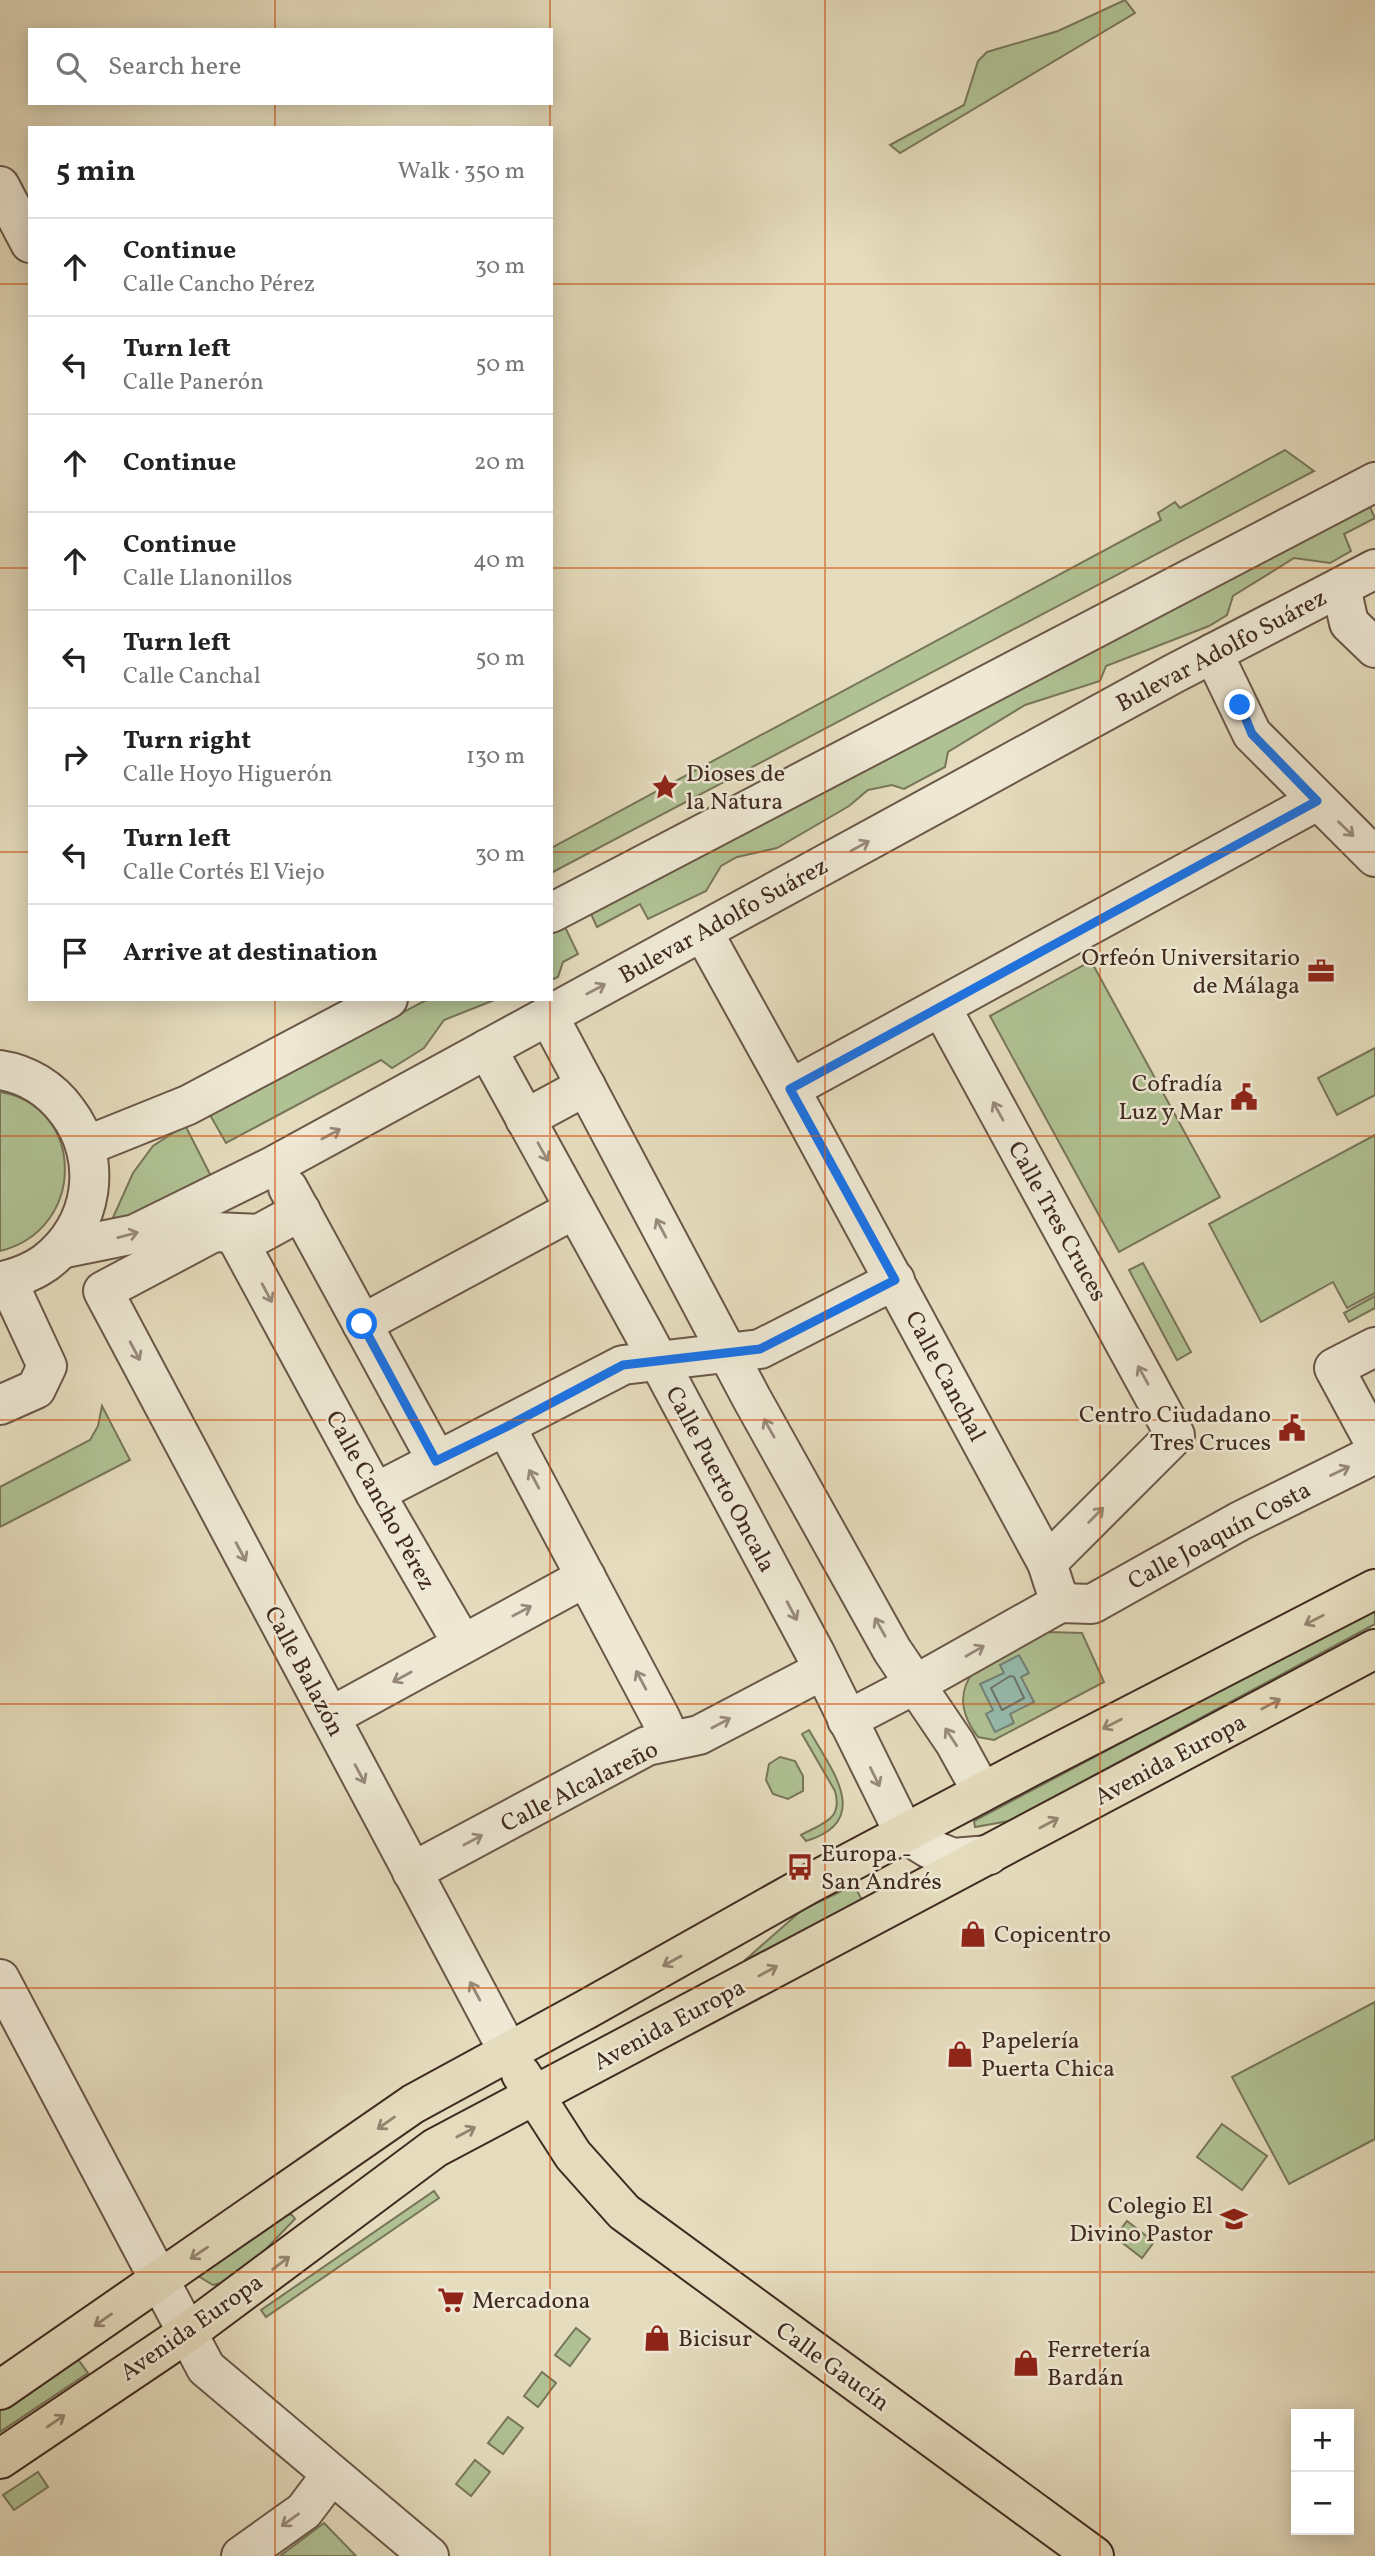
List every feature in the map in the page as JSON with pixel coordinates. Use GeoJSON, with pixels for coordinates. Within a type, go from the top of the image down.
{"type":"FeatureCollection","features":[{"type":"Feature","properties":{"kind":"main road"},"geometry":{"type":"LineString","coordinates":[[0,2390],[413,2104],[587,2010],[797,1890],[1375,1589]]}},
{"type":"Feature","properties":{"kind":"main road","name":"Avenida Europa"},"geometry":{"type":"LineString","coordinates":[[0,2459],[187,2333],[435,2148],[1375,1649]]}},
{"type":"Feature","properties":{"kind":"main road","name":"Calle Gaucín"},"geometry":{"type":"LineString","coordinates":[[508,2051],[573,2155],[624,2212],[1094,2556]]}},
{"type":"Feature","properties":{"kind":"street"},"geometry":{"type":"LineString","coordinates":[[0,186],[28,239]]}},
{"type":"Feature","properties":{"kind":"street"},"geometry":{"type":"LineString","coordinates":[[553,913],[1375,482]]}},
{"type":"Feature","properties":{"kind":"street","name":"Bulevar Adolfo Suárez"},"geometry":{"type":"LineString","coordinates":[[61,1249],[135,1234],[275,1165],[1213,653],[1375,569]]}},
{"type":"Feature","properties":{"kind":"street"},"geometry":{"type":"LineString","coordinates":[[1341,587],[1349,623],[1375,649]]}},
{"type":"Feature","properties":{"kind":"street"},"geometry":{"type":"LineString","coordinates":[[1213,653],[1252,734],[1375,858]]}},
{"type":"Feature","properties":{"kind":"street"},"geometry":{"type":"LineString","coordinates":[[790,1089],[1317,801]]}},
{"type":"Feature","properties":{"kind":"street","name":"Calle Canchal"},"geometry":{"type":"LineString","coordinates":[[703,932],[1047,1563],[1060,1603]]}},
{"type":"Feature","properties":{"kind":"street"},"geometry":{"type":"LineString","coordinates":[[86,1146],[188,1105],[384,1001]]}},
{"type":"Feature","properties":{"kind":"street","name":"Calle Tres Cruces"},"geometry":{"type":"LineString","coordinates":[[941,1007],[1175,1435],[1047,1563]]}},
{"type":"Feature","properties":{"kind":"street"},"geometry":{"type":"LineString","coordinates":[[548,1015],[728,1354],[892,1650],[955,1743],[982,1792]]}},
{"type":"Feature","properties":{"kind":"street","name":"Calle Puerto Oncala"},"geometry":{"type":"LineString","coordinates":[[487,1049],[823,1670],[904,1833]]}},
{"type":"Feature","properties":{"kind":"street"},"geometry":{"type":"LineString","coordinates":[[0,1070],[37,1082],[58,1099],[75,1121],[86,1146],[91,1168],[89,1193],[74,1233],[61,1249],[43,1264],[23,1275],[3,1281],[47,1366],[36,1389],[0,1405]]}},
{"type":"Feature","properties":{"kind":"street"},"geometry":{"type":"LineString","coordinates":[[524,1119],[586,1086]]}},
{"type":"Feature","properties":{"kind":"street"},"geometry":{"type":"LineString","coordinates":[[275,1165],[436,1461]]}},
{"type":"Feature","properties":{"kind":"street"},"geometry":{"type":"LineString","coordinates":[[362,1324],[575,1209]]}},
{"type":"Feature","properties":{"kind":"street"},"geometry":{"type":"LineString","coordinates":[[234,1233],[259,1234],[301,1211]]}},
{"type":"Feature","properties":{"kind":"street","name":"Calle Balazón"},"geometry":{"type":"LineString","coordinates":[[234,1233],[214,1232],[103,1290],[508,2051]]}},
{"type":"Feature","properties":{"kind":"street","name":"Calle Cancho Pérez"},"geometry":{"type":"LineString","coordinates":[[234,1233],[375,1493],[462,1643]]}},
{"type":"Feature","properties":{"kind":"street"},"geometry":{"type":"LineString","coordinates":[[375,1493],[623,1365],[760,1349],[895,1280]]}},
{"type":"Feature","properties":{"kind":"street"},"geometry":{"type":"LineString","coordinates":[[1375,1347],[1334,1368],[1375,1444]]}},
{"type":"Feature","properties":{"kind":"street"},"geometry":{"type":"LineString","coordinates":[[506,1427],[671,1741]]}},
{"type":"Feature","properties":{"kind":"street","name":"Calle Joaquín Costa"},"geometry":{"type":"LineString","coordinates":[[1060,1603],[1092,1604],[1240,1521],[1375,1454]]}},
{"type":"Feature","properties":{"kind":"street"},"geometry":{"type":"LineString","coordinates":[[330,1717],[586,1577]]}},
{"type":"Feature","properties":{"kind":"street"},"geometry":{"type":"LineString","coordinates":[[847,1720],[1060,1603]]}},
{"type":"Feature","properties":{"kind":"street","name":"Calle Alcalareño"},"geometry":{"type":"LineString","coordinates":[[412,1872],[647,1746],[699,1735],[823,1670]]}},
{"type":"Feature","properties":{"kind":"street"},"geometry":{"type":"LineString","coordinates":[[904,1833],[928,1849],[953,1857],[989,1855]]}},
{"type":"Feature","properties":{"kind":"street"},"geometry":{"type":"LineString","coordinates":[[0,1979],[206,2368],[429,2556]]}},
{"type":"Feature","properties":{"kind":"street"},"geometry":{"type":"LineString","coordinates":[[241,2556],[304,2511],[331,2475]]}},
{"type":"Feature","properties":{"kind":"green space"},"geometry":{"type":"Polygon","coordinates":[[[1125,0],[1135,13],[900,153],[890,145],[964,105],[978,61],[987,52],[1058,31],[1125,0]]]}},
{"type":"Feature","properties":{"kind":"green space"},"geometry":{"type":"Polygon","coordinates":[[[1285,450],[1314,471],[553,872],[553,847],[1161,520],[1158,513],[1175,502],[1180,508],[1285,450]]]}},
{"type":"Feature","properties":{"kind":"green space"},"geometry":{"type":"Polygon","coordinates":[[[1368,503],[1375,518],[1344,534],[1351,551],[1330,563],[1294,558],[1233,596],[1227,615],[1209,626],[1106,666],[1100,681],[1025,705],[948,752],[945,767],[904,789],[892,785],[868,790],[849,806],[777,848],[737,857],[721,866],[706,891],[648,919],[640,904],[597,927],[590,912],[1368,503]]]}},
{"type":"Feature","properties":{"kind":"green space"},"geometry":{"type":"Polygon","coordinates":[[[565,927],[578,954],[563,962],[558,977],[553,979],[553,933],[565,927]]]}},
{"type":"Feature","properties":{"kind":"green space"},"geometry":{"type":"Polygon","coordinates":[[[1091,961],[1220,1197],[1119,1252],[990,1016],[1091,961]]]}},
{"type":"Feature","properties":{"kind":"green space"},"geometry":{"type":"Polygon","coordinates":[[[424,1001],[492,1001],[444,1020],[424,1048],[392,1068],[381,1060],[226,1143],[210,1115],[424,1001]]]}},
{"type":"Feature","properties":{"kind":"green space"},"geometry":{"type":"Polygon","coordinates":[[[1375,1048],[1375,1095],[1337,1115],[1318,1078],[1375,1048]]]}},
{"type":"Feature","properties":{"kind":"green space"},"geometry":{"type":"Polygon","coordinates":[[[0,1092],[28,1102],[49,1120],[61,1143],[65,1169],[61,1195],[49,1219],[29,1239],[0,1251],[0,1092]]]}},
{"type":"Feature","properties":{"kind":"green space"},"geometry":{"type":"Polygon","coordinates":[[[185,1125],[213,1180],[120,1229],[111,1222],[133,1173],[153,1146],[185,1125]]]}},
{"type":"Feature","properties":{"kind":"green space"},"geometry":{"type":"Polygon","coordinates":[[[1375,1135],[1375,1293],[1347,1308],[1333,1282],[1261,1322],[1209,1224],[1375,1135]]]}},
{"type":"Feature","properties":{"kind":"green space"},"geometry":{"type":"Polygon","coordinates":[[[1143,1263],[1191,1352],[1177,1360],[1129,1270],[1143,1263]]]}},
{"type":"Feature","properties":{"kind":"green space"},"geometry":{"type":"Polygon","coordinates":[[[1375,1296],[1375,1308],[1349,1322],[1344,1313],[1375,1296]]]}},
{"type":"Feature","properties":{"kind":"green space"},"geometry":{"type":"Polygon","coordinates":[[[102,1406],[130,1460],[0,1527],[0,1487],[90,1440],[98,1426],[102,1406]]]}},
{"type":"Feature","properties":{"kind":"green space"},"geometry":{"type":"Polygon","coordinates":[[[1375,1608],[1375,1624],[1009,1821],[975,1827],[974,1821],[1375,1608]]]}},
{"type":"Feature","properties":{"kind":"green space"},"geometry":{"type":"Polygon","coordinates":[[[1048,1632],[1082,1633],[1104,1682],[994,1740],[978,1737],[968,1721],[963,1705],[965,1688],[974,1671],[1048,1632]]]}},
{"type":"Feature","properties":{"kind":"green space"},"geometry":{"type":"Polygon","coordinates":[[[809,1730],[836,1777],[843,1807],[838,1821],[827,1832],[806,1841],[801,1835],[834,1815],[837,1801],[835,1791],[802,1734],[809,1730]]]}},
{"type":"Feature","properties":{"kind":"green space"},"geometry":{"type":"Polygon","coordinates":[[[780,1757],[795,1761],[803,1776],[803,1791],[788,1799],[773,1794],[766,1780],[769,1764],[780,1757]]]}},
{"type":"Feature","properties":{"kind":"green space"},"geometry":{"type":"Polygon","coordinates":[[[854,1885],[862,1900],[744,1961],[802,1910],[854,1885]]]}},
{"type":"Feature","properties":{"kind":"green space"},"geometry":{"type":"Polygon","coordinates":[[[1375,2002],[1375,2139],[1289,2184],[1232,2077],[1375,2002]]]}},
{"type":"Feature","properties":{"kind":"green space"},"geometry":{"type":"Polygon","coordinates":[[[1222,2124],[1267,2156],[1242,2190],[1197,2157],[1222,2124]]]}},
{"type":"Feature","properties":{"kind":"green space"},"geometry":{"type":"Polygon","coordinates":[[[434,2191],[439,2198],[266,2317],[261,2310],[434,2191]]]}},
{"type":"Feature","properties":{"kind":"green space"},"geometry":{"type":"Polygon","coordinates":[[[284,2213],[295,2219],[265,2250],[221,2283],[213,2285],[198,2276],[284,2213]]]}},
{"type":"Feature","properties":{"kind":"green space"},"geometry":{"type":"Polygon","coordinates":[[[1127,2221],[1154,2242],[1142,2258],[1115,2237],[1127,2221]]]}},
{"type":"Feature","properties":{"kind":"green space"},"geometry":{"type":"Polygon","coordinates":[[[576,2328],[590,2339],[570,2366],[555,2355],[576,2328]]]}},
{"type":"Feature","properties":{"kind":"green space"},"geometry":{"type":"Polygon","coordinates":[[[77,2358],[88,2373],[0,2432],[0,2410],[77,2358]]]}},
{"type":"Feature","properties":{"kind":"green space"},"geometry":{"type":"Polygon","coordinates":[[[542,2372],[556,2383],[538,2407],[524,2396],[542,2372]]]}},
{"type":"Feature","properties":{"kind":"green space"},"geometry":{"type":"Polygon","coordinates":[[[508,2417],[523,2428],[503,2454],[488,2443],[508,2417]]]}},
{"type":"Feature","properties":{"kind":"green space"},"geometry":{"type":"Polygon","coordinates":[[[475,2460],[490,2472],[471,2496],[456,2484],[475,2460]]]}},
{"type":"Feature","properties":{"kind":"green space"},"geometry":{"type":"Polygon","coordinates":[[[38,2472],[48,2487],[14,2510],[3,2495],[38,2472]]]}},
{"type":"Feature","properties":{"kind":"green space"},"geometry":{"type":"Polygon","coordinates":[[[324,2523],[356,2556],[280,2556],[324,2523]]]}},
{"type":"Feature","properties":{"kind":"water"},"geometry":{"type":"Polygon","coordinates":[[[1019,1655],[1029,1673],[1021,1677],[1034,1702],[1010,1714],[1014,1723],[995,1732],[986,1714],[993,1710],[980,1684],[1004,1673],[1000,1665],[1019,1655]]]}},
{"type":"Feature","properties":{"kind":"place","name":"Dioses de la Natura"},"geometry":{"type":"Point","coordinates":[665,787]}},
{"type":"Feature","properties":{"kind":"place","name":"Orfeón Universitario de Málaga"},"geometry":{"type":"Point","coordinates":[1321,971]}},
{"type":"Feature","properties":{"kind":"place","name":"Cofradía Luz y Mar"},"geometry":{"type":"Point","coordinates":[1244,1097]}},
{"type":"Feature","properties":{"kind":"place","name":"Centro Ciudadano Tres Cruces"},"geometry":{"type":"Point","coordinates":[1292,1428]}},
{"type":"Feature","properties":{"kind":"place","name":"Europa - San Andrés"},"geometry":{"type":"Point","coordinates":[800,1867]}},
{"type":"Feature","properties":{"kind":"place","name":"Copicentro"},"geometry":{"type":"Point","coordinates":[973,1934]}},
{"type":"Feature","properties":{"kind":"place","name":"Papelería Puerta Chica"},"geometry":{"type":"Point","coordinates":[960,2054]}},
{"type":"Feature","properties":{"kind":"place","name":"Colegio El Divino Pastor"},"geometry":{"type":"Point","coordinates":[1234,2219]}},
{"type":"Feature","properties":{"kind":"place","name":"Mercadona"},"geometry":{"type":"Point","coordinates":[451,2300]}},
{"type":"Feature","properties":{"kind":"place","name":"Bicisur"},"geometry":{"type":"Point","coordinates":[657,2338]}},
{"type":"Feature","properties":{"kind":"place","name":"Ferretería Bardán"},"geometry":{"type":"Point","coordinates":[1026,2363]}},
{"type":"Feature","properties":{"kind":"route"},"geometry":{"type":"LineString","coordinates":[[362,1324],[436,1461],[623,1365],[760,1349],[895,1280],[790,1089],[1317,801],[1252,734],[1240,705]]}}]}
